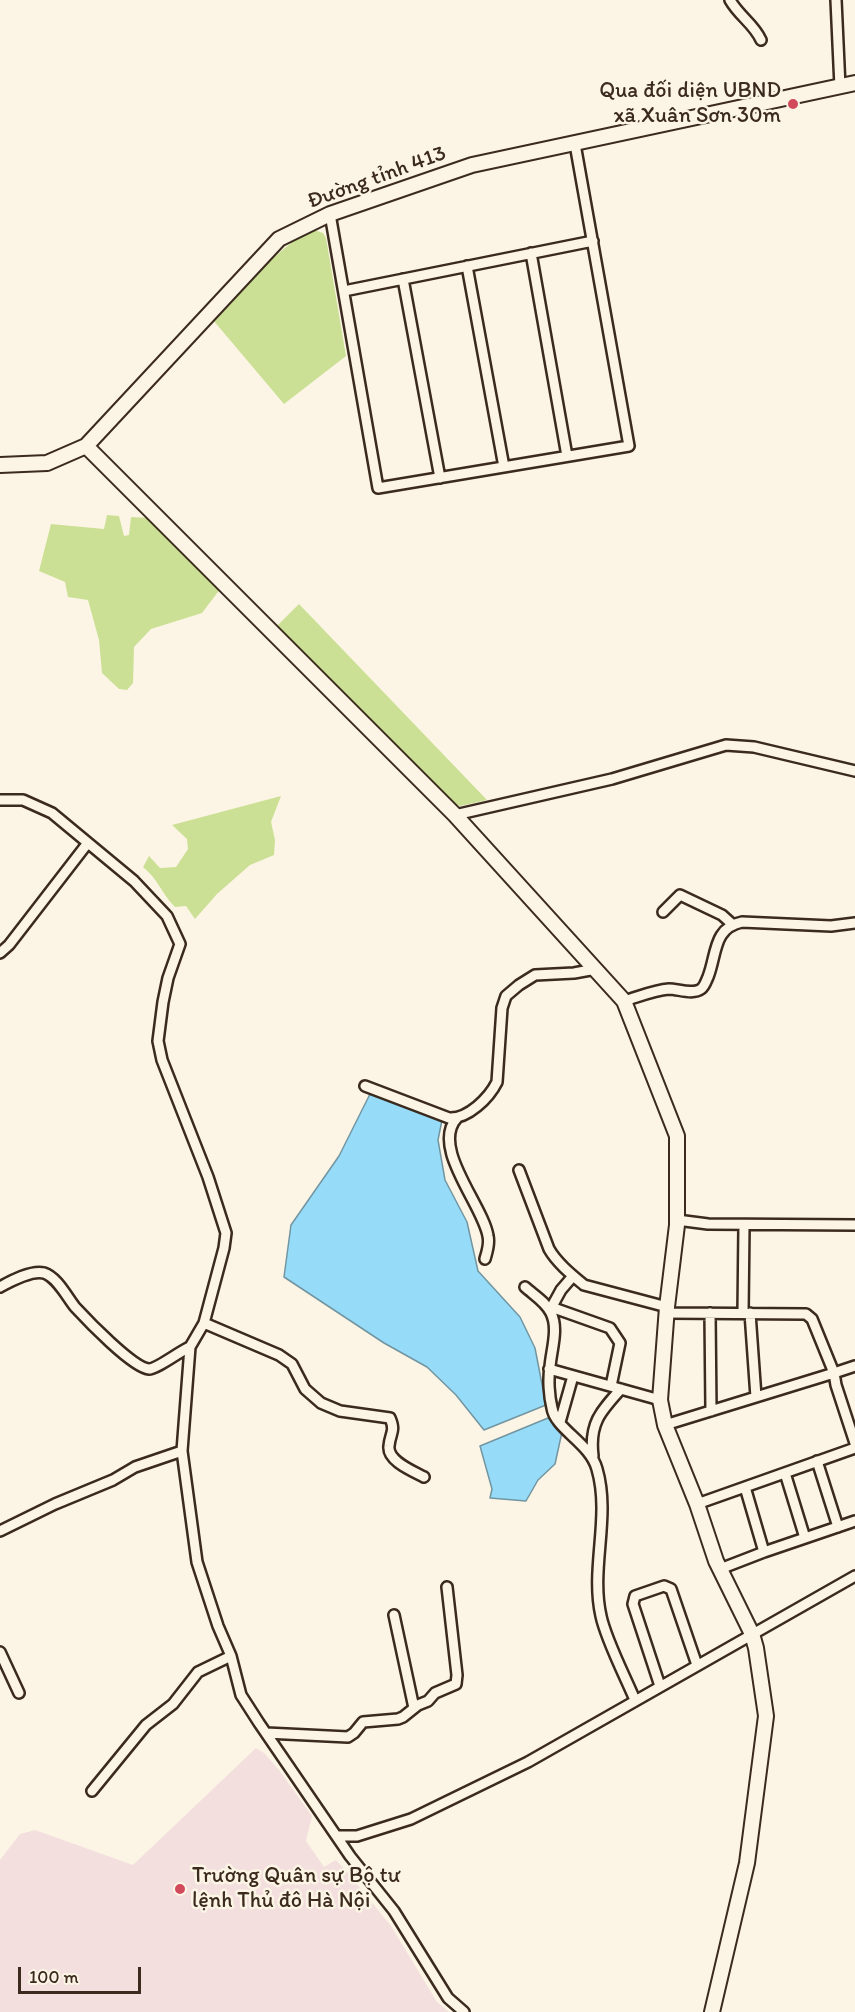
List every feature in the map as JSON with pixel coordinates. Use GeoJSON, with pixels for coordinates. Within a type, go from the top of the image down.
{"type":"FeatureCollection","features":[{"type":"Feature","properties":{"kind":"street"},"geometry":{"type":"LineString","coordinates":[[730,0],[742,18],[757,31],[761,40]]}},
{"type":"Feature","properties":{"kind":"street"},"geometry":{"type":"LineString","coordinates":[[836,0],[840,87]]}},
{"type":"Feature","properties":{"kind":"street","name":"Đường tỉnh 413"},"geometry":{"type":"LineString","coordinates":[[0,465],[46,463],[86,447],[279,239],[330,214],[472,165],[855,83]]}},
{"type":"Feature","properties":{"kind":"street"},"geometry":{"type":"LineString","coordinates":[[330,214],[378,488],[629,446],[575,144]]}},
{"type":"Feature","properties":{"kind":"street"},"geometry":{"type":"LineString","coordinates":[[344,291],[592,241]]}},
{"type":"Feature","properties":{"kind":"street"},"geometry":{"type":"LineString","coordinates":[[531,253],[567,456]]}},
{"type":"Feature","properties":{"kind":"street"},"geometry":{"type":"LineString","coordinates":[[467,266],[504,467]]}},
{"type":"Feature","properties":{"kind":"street"},"geometry":{"type":"LineString","coordinates":[[402,279],[440,478]]}},
{"type":"Feature","properties":{"kind":"street"},"geometry":{"type":"LineString","coordinates":[[86,447],[455,815],[624,1001],[677,1136],[677,1220],[660,1400],[665,1425],[720,1569],[752,1634],[766,1716],[747,1863],[712,2012]]}},
{"type":"Feature","properties":{"kind":"street"},"geometry":{"type":"LineString","coordinates":[[455,815],[612,780],[726,745],[754,747],[855,771]]}},
{"type":"Feature","properties":{"kind":"street"},"geometry":{"type":"LineString","coordinates":[[0,800],[23,800],[39,805],[52,813],[134,881],[167,916],[180,944],[168,978],[158,1041],[162,1060],[208,1177],[226,1233],[204,1323],[190,1347],[182,1452],[197,1562],[218,1626],[231,1656],[241,1695],[337,1836],[394,1911],[448,1998],[464,2012]]}},
{"type":"Feature","properties":{"kind":"street"},"geometry":{"type":"LineString","coordinates":[[0,953],[9,945],[87,844]]}},
{"type":"Feature","properties":{"kind":"street"},"geometry":{"type":"LineString","coordinates":[[663,912],[680,895],[722,915],[732,924]]}},
{"type":"Feature","properties":{"kind":"street"},"geometry":{"type":"LineString","coordinates":[[624,1001],[658,990],[695,992],[700,990],[704,987],[720,937],[724,930],[732,924],[742,922],[831,926],[855,923]]}},
{"type":"Feature","properties":{"kind":"street"},"geometry":{"type":"LineString","coordinates":[[485,1259],[489,1237],[485,1223],[454,1161],[450,1133],[452,1123],[485,1100],[497,1082],[502,1008],[506,996],[534,975],[574,974],[596,969]]}},
{"type":"Feature","properties":{"kind":"street"},"geometry":{"type":"LineString","coordinates":[[365,1086],[449,1118],[457,1118]]}},
{"type":"Feature","properties":{"kind":"street"},"geometry":{"type":"LineString","coordinates":[[519,1170],[549,1250],[553,1257],[584,1285],[667,1310],[809,1315],[834,1373],[855,1443]]}},
{"type":"Feature","properties":{"kind":"street"},"geometry":{"type":"LineString","coordinates":[[677,1220],[708,1224],[855,1225]]}},
{"type":"Feature","properties":{"kind":"street"},"geometry":{"type":"LineString","coordinates":[[744,1225],[746,1313],[756,1397]]}},
{"type":"Feature","properties":{"kind":"street"},"geometry":{"type":"LineString","coordinates":[[0,1287],[36,1272],[50,1276],[102,1335],[142,1367],[154,1368],[190,1347]]}},
{"type":"Feature","properties":{"kind":"street"},"geometry":{"type":"LineString","coordinates":[[573,1276],[561,1290],[551,1309],[554,1328],[549,1369],[552,1411],[593,1458]]}},
{"type":"Feature","properties":{"kind":"street"},"geometry":{"type":"LineString","coordinates":[[525,1287],[551,1309],[610,1328],[620,1343],[616,1388],[593,1428],[591,1440],[602,1496],[599,1579],[601,1616],[635,1701]]}},
{"type":"Feature","properties":{"kind":"street"},"geometry":{"type":"LineString","coordinates":[[710,1313],[711,1411]]}},
{"type":"Feature","properties":{"kind":"street"},"geometry":{"type":"LineString","coordinates":[[204,1323],[279,1355],[292,1364],[305,1389],[321,1403],[340,1411],[390,1418],[394,1428],[388,1447],[389,1454],[424,1477]]}},
{"type":"Feature","properties":{"kind":"street"},"geometry":{"type":"LineString","coordinates":[[665,1425],[855,1366]]}},
{"type":"Feature","properties":{"kind":"street"},"geometry":{"type":"LineString","coordinates":[[549,1369],[660,1400]]}},
{"type":"Feature","properties":{"kind":"street"},"geometry":{"type":"LineString","coordinates":[[560,1422],[573,1376]]}},
{"type":"Feature","properties":{"kind":"street"},"geometry":{"type":"LineString","coordinates":[[697,1504],[855,1448]]}},
{"type":"Feature","properties":{"kind":"street"},"geometry":{"type":"LineString","coordinates":[[0,1531],[55,1504],[113,1480],[135,1467],[182,1452]]}},
{"type":"Feature","properties":{"kind":"street"},"geometry":{"type":"LineString","coordinates":[[818,1461],[838,1527]]}},
{"type":"Feature","properties":{"kind":"street"},"geometry":{"type":"LineString","coordinates":[[786,1473],[805,1538]]}},
{"type":"Feature","properties":{"kind":"street"},"geometry":{"type":"LineString","coordinates":[[745,1487],[764,1552]]}},
{"type":"Feature","properties":{"kind":"street"},"geometry":{"type":"LineString","coordinates":[[720,1569],[855,1521]]}},
{"type":"Feature","properties":{"kind":"street"},"geometry":{"type":"LineString","coordinates":[[337,1836],[357,1836],[411,1819],[528,1762],[855,1576]]}},
{"type":"Feature","properties":{"kind":"street"},"geometry":{"type":"LineString","coordinates":[[660,1686],[633,1604],[635,1596],[664,1586],[671,1589],[697,1665]]}},
{"type":"Feature","properties":{"kind":"street"},"geometry":{"type":"LineString","coordinates":[[266,1733],[348,1737],[363,1722],[398,1719],[428,1701],[435,1693],[456,1684],[447,1587]]}},
{"type":"Feature","properties":{"kind":"street"},"geometry":{"type":"LineString","coordinates":[[394,1615],[414,1708]]}},
{"type":"Feature","properties":{"kind":"street"},"geometry":{"type":"LineString","coordinates":[[0,1653],[19,1693]]}},
{"type":"Feature","properties":{"kind":"street"},"geometry":{"type":"LineString","coordinates":[[92,1791],[146,1725],[173,1704],[198,1672],[231,1656]]}},
{"type":"Feature","properties":{"kind":"shaded area","name":"Trường Quân sự Bộ tư lệnh Thủ đô Hà Nội"},"geometry":{"type":"Polygon","coordinates":[[[256,1748],[264,1753],[279,1770],[312,1816],[306,1841],[324,1867],[336,1860],[348,1873],[391,1926],[437,2002],[449,2012],[0,2012],[0,1860],[20,1834],[35,1830],[133,1865],[256,1748]]]}},
{"type":"Feature","properties":{"kind":"green space"},"geometry":{"type":"Polygon","coordinates":[[[314,230],[323,233],[326,238],[346,356],[284,404],[213,320],[277,255],[304,234],[314,230]]]}},
{"type":"Feature","properties":{"kind":"green space"},"geometry":{"type":"Polygon","coordinates":[[[107,515],[119,516],[124,536],[129,535],[131,517],[151,518],[221,588],[202,613],[151,629],[134,647],[133,683],[127,690],[119,689],[102,673],[99,640],[88,600],[68,597],[65,582],[39,571],[51,524],[104,529],[107,515]]]}},
{"type":"Feature","properties":{"kind":"green space"},"geometry":{"type":"Polygon","coordinates":[[[299,604],[487,800],[460,806],[452,803],[275,628],[299,604]]]}},
{"type":"Feature","properties":{"kind":"green space"},"geometry":{"type":"Polygon","coordinates":[[[281,796],[271,822],[275,840],[274,855],[250,865],[217,894],[195,919],[186,906],[175,907],[143,867],[149,856],[160,868],[176,867],[188,849],[187,839],[172,825],[281,796]]]}},
{"type":"Feature","properties":{"kind":"water"},"geometry":{"type":"Polygon","coordinates":[[[370,1094],[442,1120],[438,1140],[445,1180],[467,1222],[478,1271],[520,1317],[535,1348],[546,1405],[484,1430],[456,1395],[427,1367],[384,1343],[284,1277],[291,1225],[339,1156],[370,1094]]]}},
{"type":"Feature","properties":{"kind":"water"},"geometry":{"type":"Polygon","coordinates":[[[548,1418],[562,1432],[555,1464],[538,1480],[526,1501],[490,1498],[492,1489],[480,1446],[548,1418]]]}},
{"type":"Feature","properties":{"kind":"place","name":"Qua đối diện UBND xã Xuân Sơn 30m"},"geometry":{"type":"Point","coordinates":[793,104]}},
{"type":"Feature","properties":{"kind":"place","name":"Trường Quân sự Bộ tư lệnh Thủ đô Hà Nội"},"geometry":{"type":"Point","coordinates":[180,1889]}}]}
